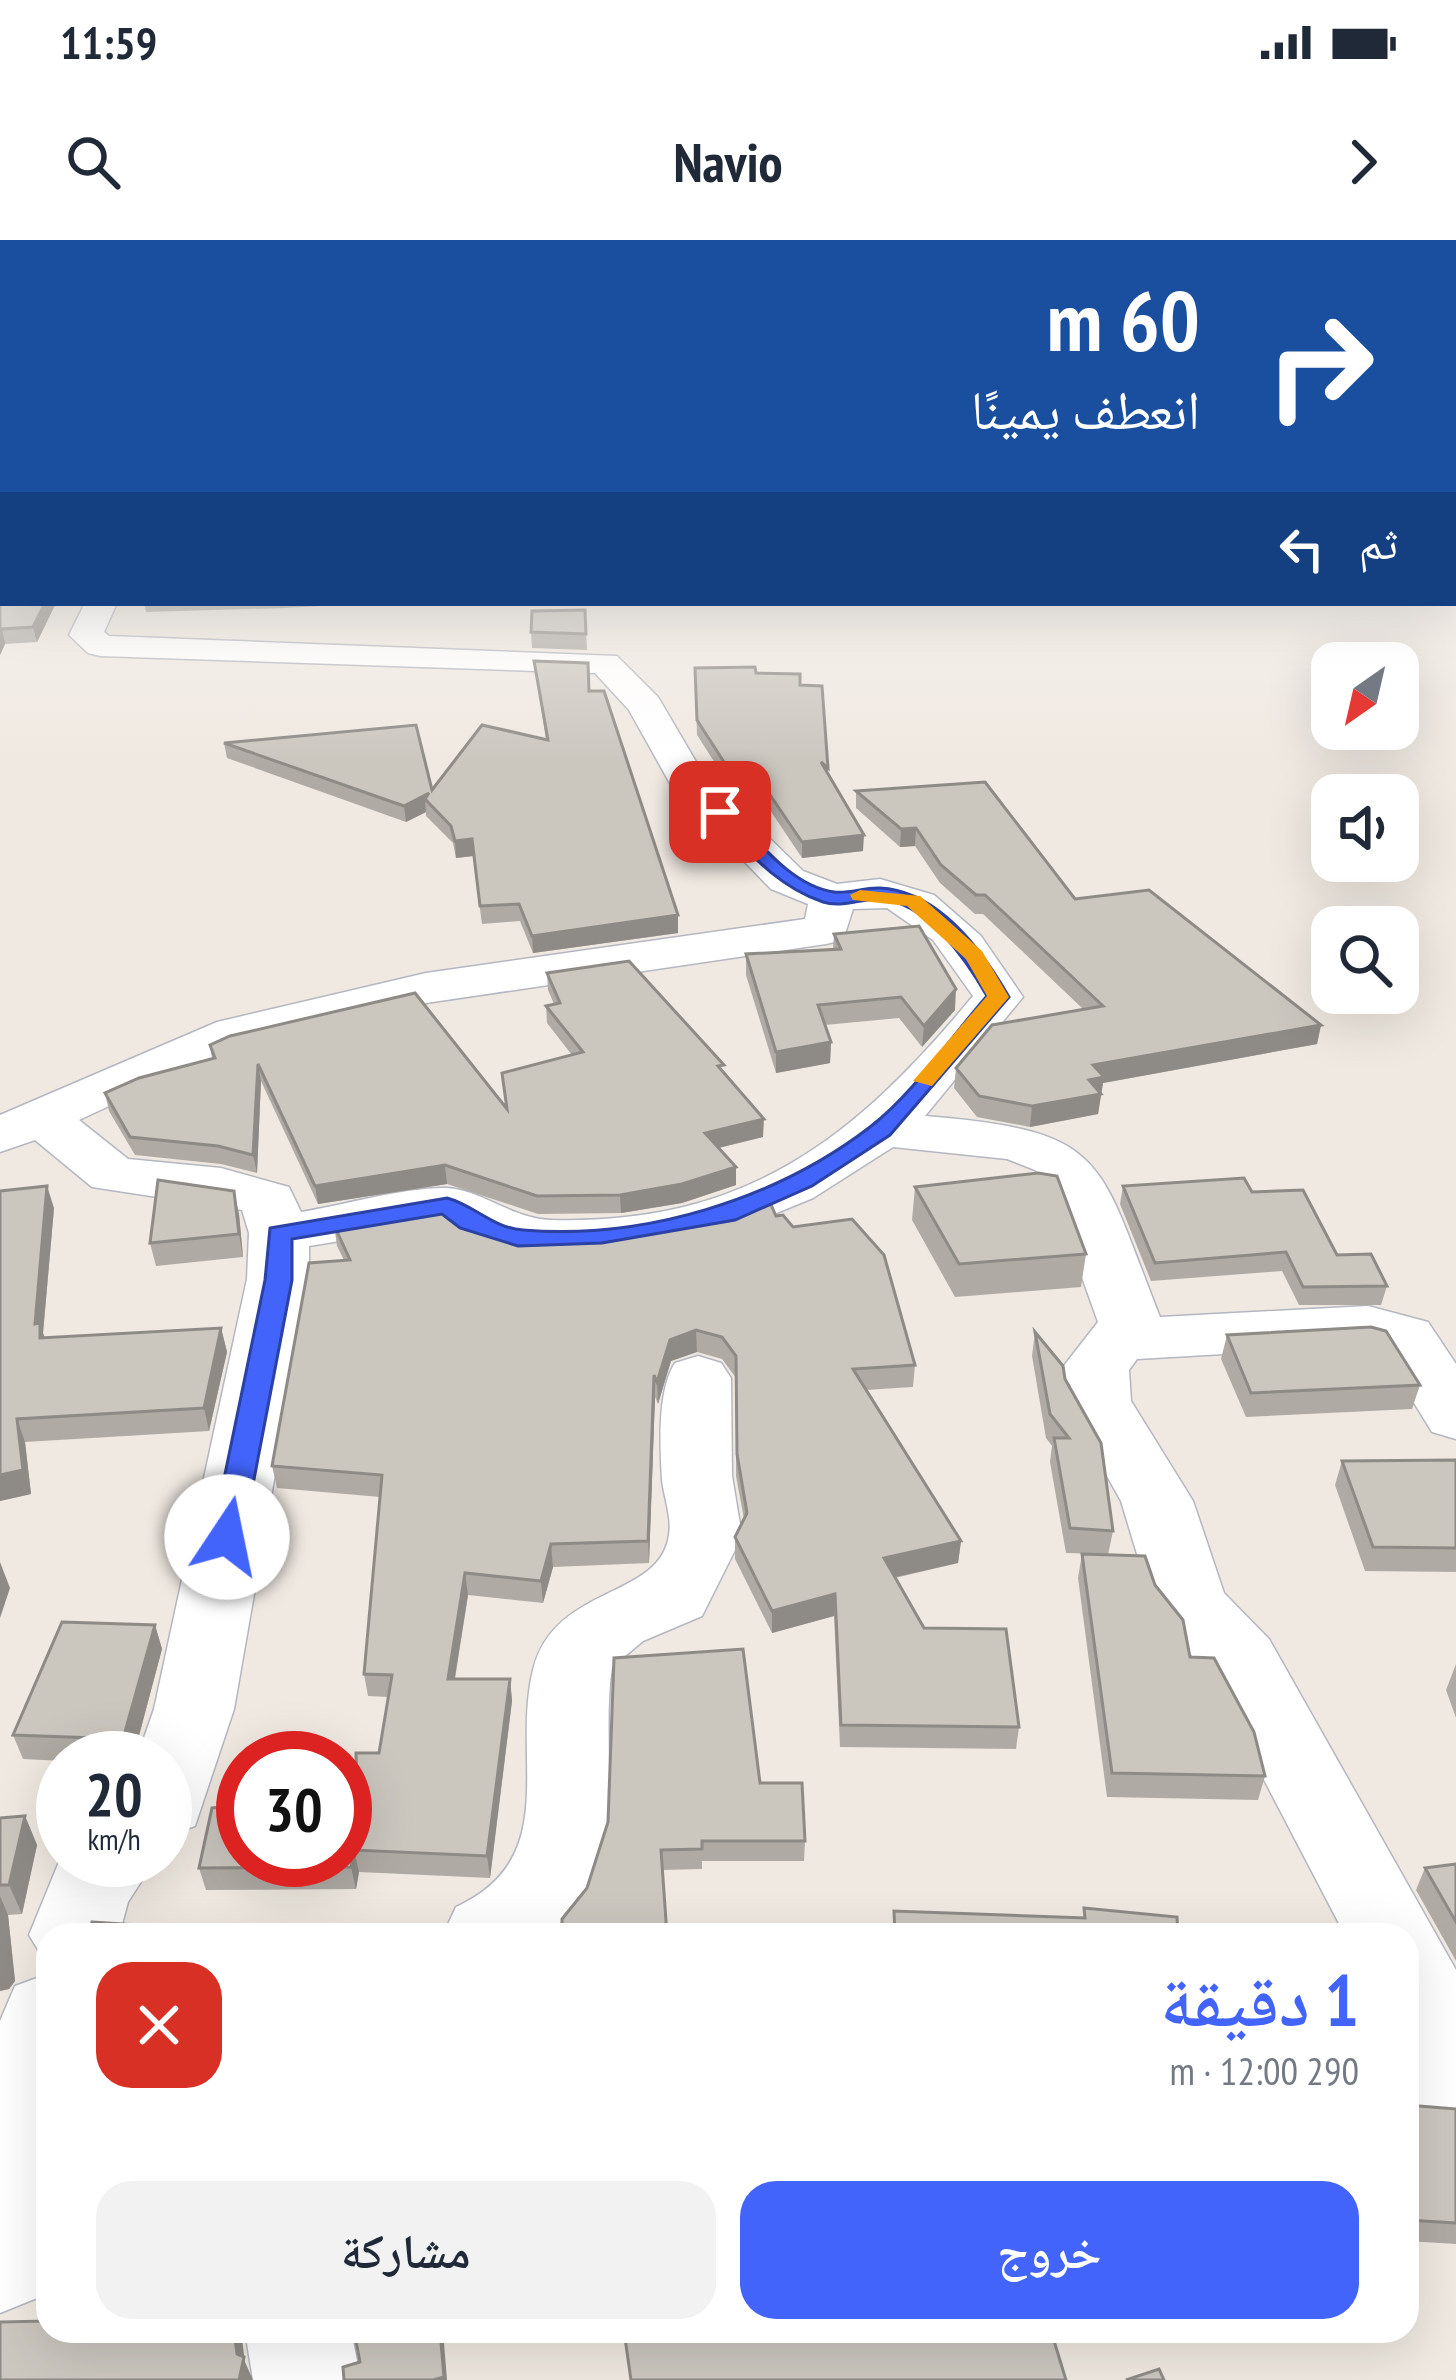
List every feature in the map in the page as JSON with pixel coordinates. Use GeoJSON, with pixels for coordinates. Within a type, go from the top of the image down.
{"type":"FeatureCollection","features":[{"type":"Feature","properties":{"kind":"street"},"geometry":{"type":"LineString","coordinates":[[100,606],[86,635],[100,646],[605,663],[645,705],[686,778],[788,880],[832,898],[880,893],[913,901],[975,956],[998,997],[881,1130],[803,1181],[726,1215],[602,1235],[518,1238],[469,1222],[447,1206],[279,1233]]}},
{"type":"Feature","properties":{"kind":"street"},"geometry":{"type":"LineString","coordinates":[[21,1126],[217,1037],[426,988],[826,930],[832,898]]}},
{"type":"Feature","properties":{"kind":"street"},"geometry":{"type":"LineString","coordinates":[[21,1126],[112,1175],[220,1185],[268,1198],[279,1233],[278,1280],[187,1731]]}},
{"type":"Feature","properties":{"kind":"street"},"geometry":{"type":"LineString","coordinates":[[881,1130],[990,1141],[1038,1151],[1068,1168],[1131,1324],[1124,1339],[1096,1367],[1098,1401],[1157,1501],[1191,1607],[1241,1661],[1385,1923]]}},
{"type":"Feature","properties":{"kind":"street"},"geometry":{"type":"LineString","coordinates":[[1124,1339],[1368,1326],[1405,1337],[1456,1416]]}},
{"type":"Feature","properties":{"kind":"street"},"geometry":{"type":"LineString","coordinates":[[512,1923],[548,1889],[566,1816],[573,1664],[614,1618],[675,1596],[706,1536],[697,1476],[698,1378]]}},
{"type":"Feature","properties":{"kind":"street"},"geometry":{"type":"LineString","coordinates":[[78,1923],[89,1887]]}},
{"type":"Feature","properties":{"kind":"street"},"geometry":{"type":"LineString","coordinates":[[1419,1991],[1456,2080]]}},
{"type":"Feature","properties":{"kind":"street"},"geometry":{"type":"LineString","coordinates":[[0,2260],[27,2052]]}},
{"type":"Feature","properties":{"kind":"street"},"geometry":{"type":"LineString","coordinates":[[300,2343],[308,2380]]}},
{"type":"Feature","properties":{"kind":"building"},"geometry":{"type":"Polygon","coordinates":[[[0,606],[44,606],[33,627],[0,632],[0,606]]]}},
{"type":"Feature","properties":{"kind":"building"},"geometry":{"type":"Polygon","coordinates":[[[585,610],[586,634],[531,632],[532,611],[585,610]]]}},
{"type":"Feature","properties":{"kind":"building"},"geometry":{"type":"Polygon","coordinates":[[[534,661],[588,663],[589,691],[604,691],[678,915],[532,936],[519,904],[480,906],[472,839],[455,841],[451,826],[425,799],[429,793],[404,806],[224,743],[416,725],[432,790],[482,725],[548,740],[534,661]]]}},
{"type":"Feature","properties":{"kind":"building"},"geometry":{"type":"Polygon","coordinates":[[[755,667],[756,673],[800,674],[800,685],[822,686],[828,768],[821,762],[864,835],[802,842],[766,789],[753,790],[744,771],[731,773],[697,720],[695,668],[755,667]]]}},
{"type":"Feature","properties":{"kind":"building"},"geometry":{"type":"Polygon","coordinates":[[[985,782],[1075,899],[1149,890],[1321,1025],[1093,1065],[1104,1077],[1089,1080],[1101,1094],[1032,1106],[979,1096],[956,1068],[992,1025],[1103,1006],[985,895],[976,895],[941,865],[916,828],[901,829],[856,791],[985,782]]]}},
{"type":"Feature","properties":{"kind":"building"},"geometry":{"type":"Polygon","coordinates":[[[919,926],[956,989],[924,1026],[901,997],[818,1005],[831,1042],[776,1052],[746,954],[841,949],[834,934],[919,926]]]}},
{"type":"Feature","properties":{"kind":"building"},"geometry":{"type":"Polygon","coordinates":[[[629,961],[724,1065],[718,1066],[764,1119],[705,1133],[736,1167],[682,1184],[620,1195],[537,1196],[445,1165],[315,1186],[258,1064],[253,1155],[218,1146],[130,1137],[105,1093],[139,1078],[215,1058],[210,1045],[230,1036],[415,993],[507,1109],[502,1073],[583,1052],[546,1006],[560,1003],[547,973],[629,961]]]}},
{"type":"Feature","properties":{"kind":"building"},"geometry":{"type":"Polygon","coordinates":[[[1038,1173],[1057,1176],[1086,1254],[959,1264],[915,1187],[1038,1173]]]}},
{"type":"Feature","properties":{"kind":"building"},"geometry":{"type":"Polygon","coordinates":[[[1244,1178],[1252,1192],[1303,1190],[1337,1255],[1371,1254],[1387,1286],[1303,1287],[1286,1252],[1155,1263],[1123,1186],[1244,1178]]]}},
{"type":"Feature","properties":{"kind":"building"},"geometry":{"type":"Polygon","coordinates":[[[158,1180],[234,1191],[239,1234],[150,1243],[158,1180]]]}},
{"type":"Feature","properties":{"kind":"building"},"geometry":{"type":"Polygon","coordinates":[[[47,1186],[35,1324],[40,1323],[40,1338],[221,1328],[204,1408],[17,1419],[23,1470],[0,1475],[0,1191],[47,1186]]]}},
{"type":"Feature","properties":{"kind":"building"},"geometry":{"type":"Polygon","coordinates":[[[769,1200],[776,1216],[783,1215],[793,1227],[852,1219],[884,1255],[915,1365],[853,1369],[961,1541],[884,1558],[924,1628],[1006,1629],[1019,1727],[841,1725],[835,1594],[772,1611],[735,1537],[747,1513],[737,1454],[736,1356],[722,1337],[696,1330],[670,1340],[657,1382],[654,1375],[648,1541],[551,1544],[541,1581],[465,1573],[448,1679],[510,1679],[487,1856],[372,1851],[372,1753],[379,1753],[392,1675],[364,1674],[382,1475],[272,1466],[309,1263],[350,1260],[334,1225],[436,1209],[468,1225],[544,1239],[607,1239],[672,1228],[769,1200]]]}},
{"type":"Feature","properties":{"kind":"building"},"geometry":{"type":"Polygon","coordinates":[[[1371,1327],[1386,1331],[1420,1385],[1251,1393],[1227,1335],[1371,1327]]]}},
{"type":"Feature","properties":{"kind":"building"},"geometry":{"type":"Polygon","coordinates":[[[1035,1332],[1063,1366],[1065,1379],[1101,1443],[1113,1531],[1070,1528],[1054,1438],[1069,1438],[1050,1414],[1035,1332]]]}},
{"type":"Feature","properties":{"kind":"building"},"geometry":{"type":"Polygon","coordinates":[[[1456,1460],[1456,1548],[1373,1547],[1342,1461],[1456,1460]]]}},
{"type":"Feature","properties":{"kind":"building"},"geometry":{"type":"Polygon","coordinates":[[[1082,1554],[1145,1556],[1155,1585],[1183,1620],[1190,1657],[1214,1658],[1254,1732],[1265,1776],[1112,1773],[1082,1554]]]}},
{"type":"Feature","properties":{"kind":"building"},"geometry":{"type":"Polygon","coordinates":[[[62,1622],[155,1625],[125,1731],[13,1735],[62,1622]]]}},
{"type":"Feature","properties":{"kind":"building"},"geometry":{"type":"Polygon","coordinates":[[[743,1649],[760,1783],[802,1783],[805,1841],[702,1841],[702,1849],[661,1850],[666,1923],[562,1923],[587,1888],[608,1822],[614,1658],[743,1649]]]}},
{"type":"Feature","properties":{"kind":"building"},"geometry":{"type":"Polygon","coordinates":[[[212,1808],[216,1808],[216,1868],[199,1868],[212,1808]]]}},
{"type":"Feature","properties":{"kind":"building"},"geometry":{"type":"Polygon","coordinates":[[[25,1816],[9,1885],[0,1885],[0,1818],[25,1816]]]}},
{"type":"Feature","properties":{"kind":"building"},"geometry":{"type":"Polygon","coordinates":[[[1456,1864],[1456,1922],[1425,1868],[1456,1864]]]}},
{"type":"Feature","properties":{"kind":"building"},"geometry":{"type":"Polygon","coordinates":[[[1084,1908],[1177,1917],[1177,1923],[894,1923],[894,1911],[1085,1918],[1084,1908]]]}},
{"type":"Feature","properties":{"kind":"building"},"geometry":{"type":"Polygon","coordinates":[[[1419,2106],[1456,2109],[1456,2223],[1419,2221],[1419,2106]]]}},
{"type":"Feature","properties":{"kind":"building"},"geometry":{"type":"Polygon","coordinates":[[[36,2321],[36,2343],[236,2343],[237,2354],[244,2357],[239,2380],[0,2380],[0,2322],[36,2321]]]}},
{"type":"Feature","properties":{"kind":"building"},"geometry":{"type":"Polygon","coordinates":[[[356,2343],[441,2343],[444,2377],[344,2380],[343,2367],[360,2362],[356,2343]]]}},
{"type":"Feature","properties":{"kind":"building"},"geometry":{"type":"Polygon","coordinates":[[[626,2343],[1055,2343],[1066,2380],[631,2380],[626,2343]]]}},
{"type":"Feature","properties":{"kind":"building"},"geometry":{"type":"Polygon","coordinates":[[[1159,2369],[1164,2380],[1126,2380],[1159,2369]]]}},
{"type":"Feature","properties":{"kind":"slow traffic"},"geometry":{"type":"LineString","coordinates":[[860,895],[880,893],[913,901],[975,956],[998,997],[924,1081]]}},
{"type":"Feature","properties":{"kind":"route"},"geometry":{"type":"LineString","coordinates":[[227,1537],[278,1280],[279,1233],[447,1206],[469,1222],[518,1238],[602,1235],[726,1215],[803,1181],[881,1130],[998,997],[975,956],[913,901],[880,893],[832,898],[788,880],[720,812]]}}]}
